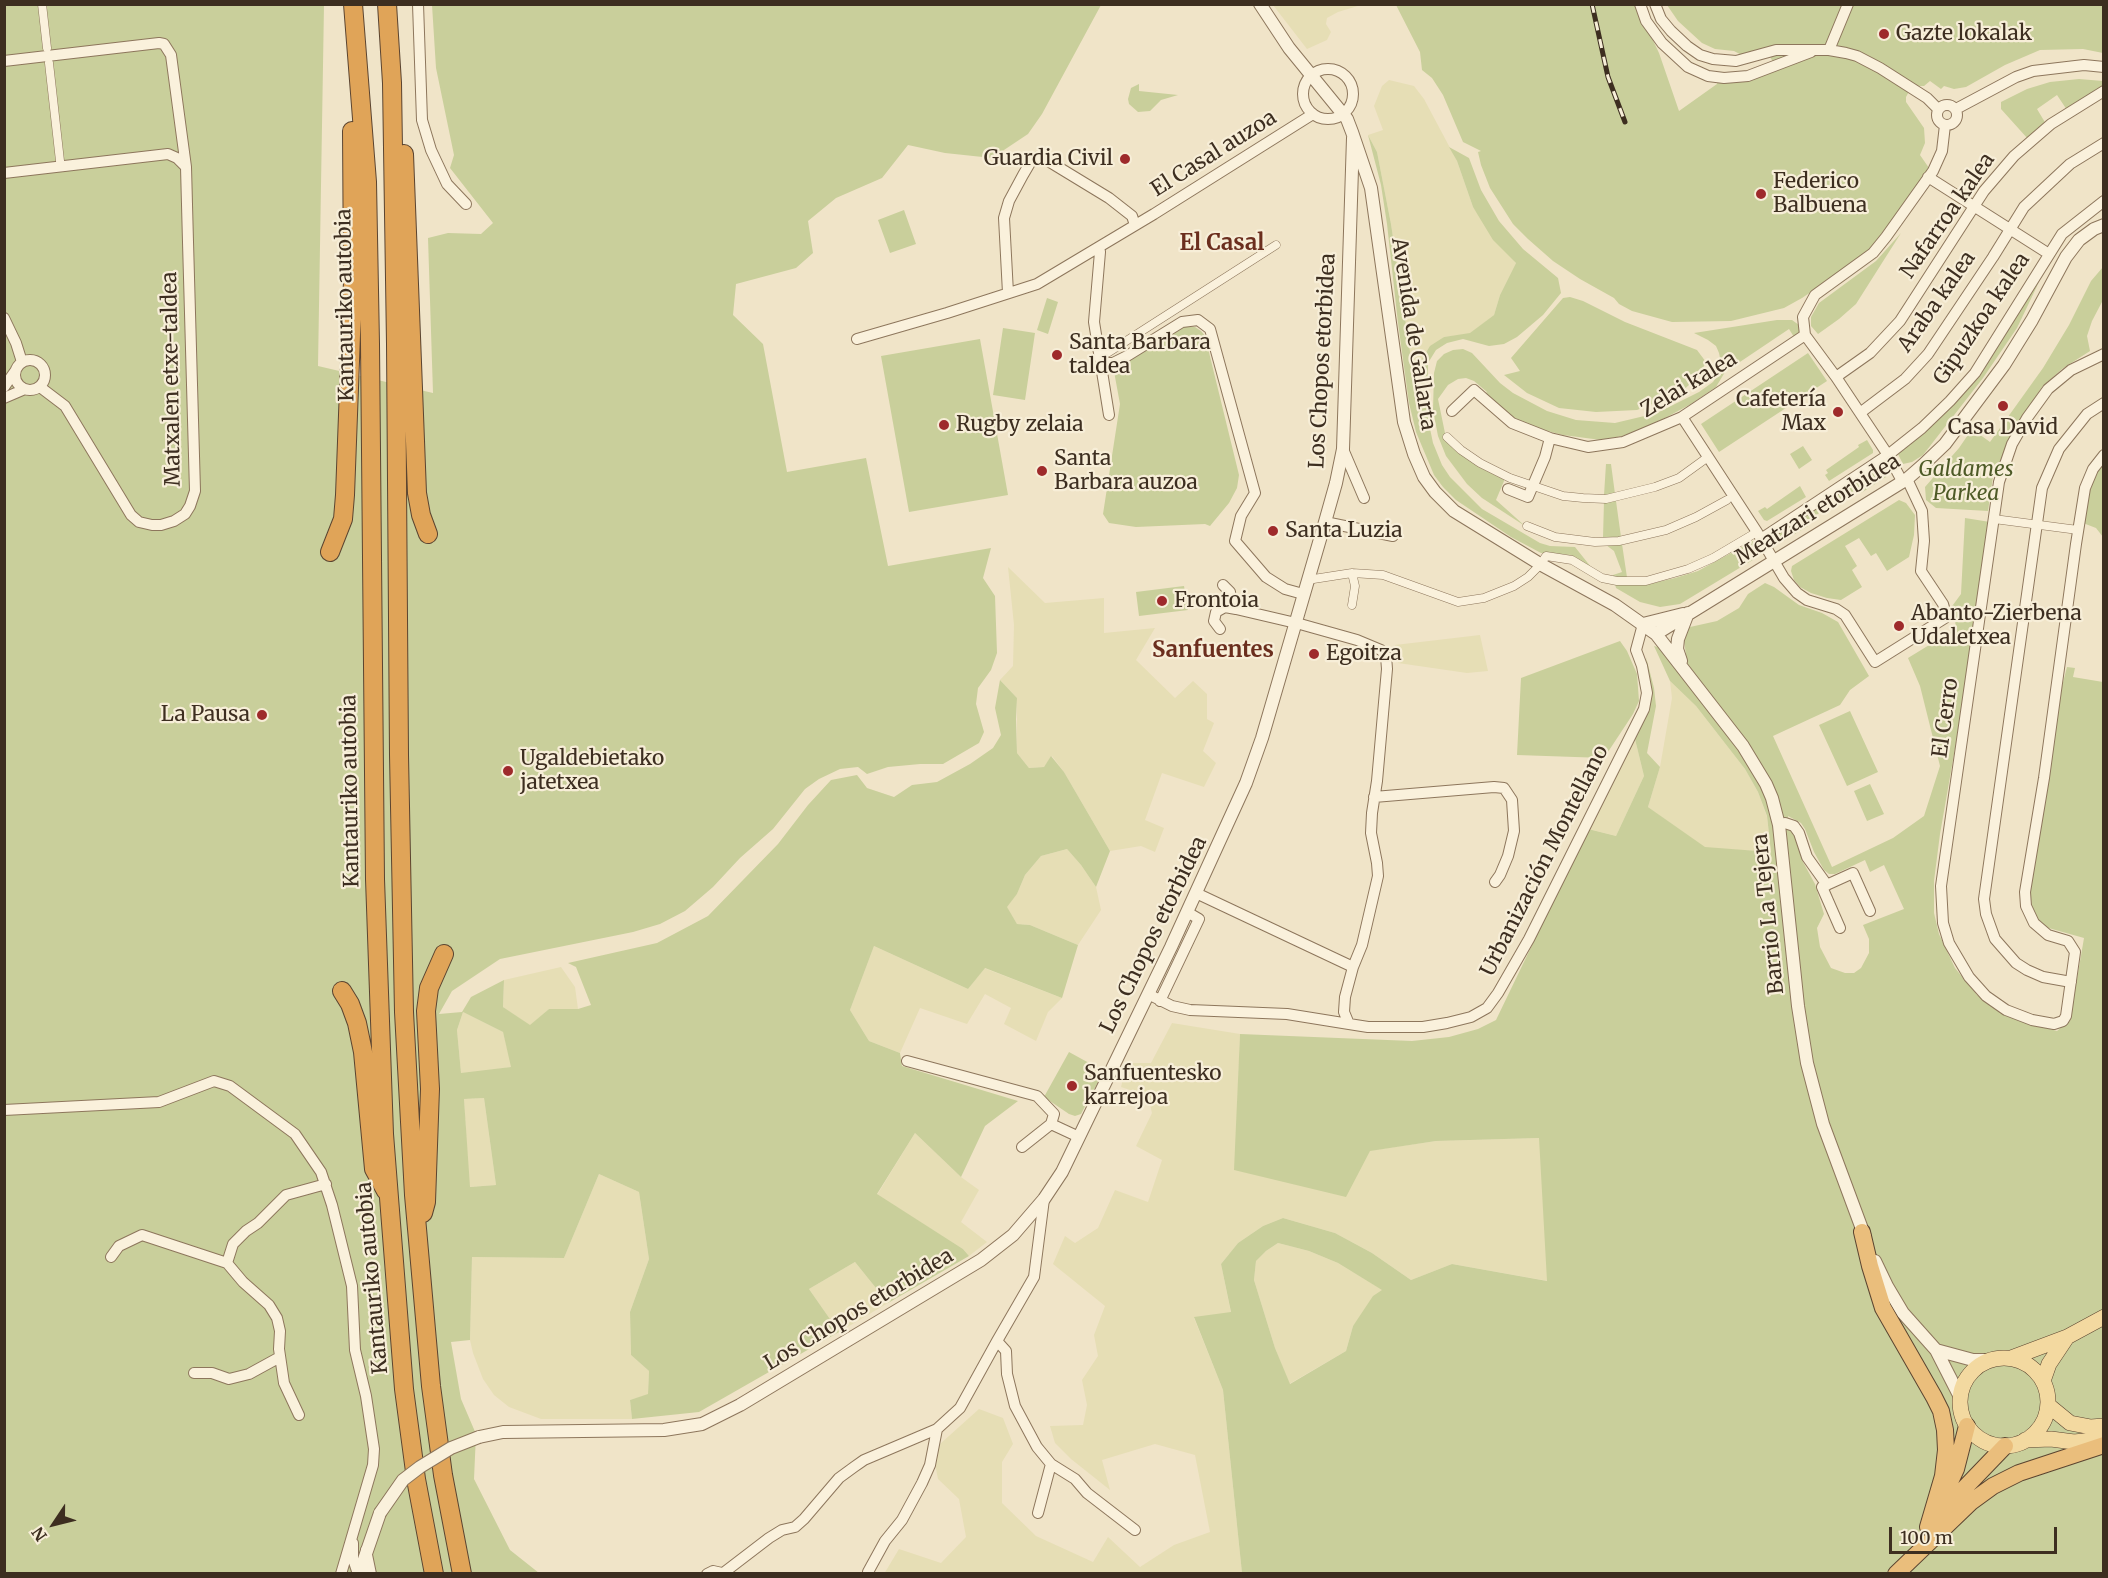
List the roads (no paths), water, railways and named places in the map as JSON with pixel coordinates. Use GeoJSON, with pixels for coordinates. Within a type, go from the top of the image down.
{"type":"FeatureCollection","features":[{"type":"Feature","properties":{"kind":"highway"},"geometry":{"type":"LineString","coordinates":[[387,4],[392,83],[396,344],[400,868],[410,1122],[432,1397],[443,1475],[462,1574]]}},
{"type":"Feature","properties":{"kind":"highway"},"geometry":{"type":"LineString","coordinates":[[330,552],[343,519],[350,383],[353,235],[348,50],[354,9]]}},
{"type":"Feature","properties":{"kind":"highway","name":"Kantauriko autobia"},"geometry":{"type":"LineString","coordinates":[[354,9],[367,182],[378,1013],[404,1389],[416,1479],[434,1574]]}},
{"type":"Feature","properties":{"kind":"highway"},"geometry":{"type":"LineString","coordinates":[[392,83],[402,115],[417,493],[421,515],[428,534]]}},
{"type":"Feature","properties":{"kind":"highway"},"geometry":{"type":"LineString","coordinates":[[418,1230],[426,1202],[429,1089],[426,1011],[429,988],[444,954]]}},
{"type":"Feature","properties":{"kind":"highway"},"geometry":{"type":"LineString","coordinates":[[342,991],[357,1023],[363,1052],[374,1169],[389,1197]]}},
{"type":"Feature","properties":{"kind":"highway"},"geometry":{"type":"LineString","coordinates":[[1862,1232],[1882,1308],[1928,1383],[1941,1411],[1946,1450],[1943,1476],[1936,1495],[1934,1510]]}},
{"type":"Feature","properties":{"kind":"highway"},"geometry":{"type":"LineString","coordinates":[[1928,1527],[1934,1510],[1956,1470],[1967,1426]]}},
{"type":"Feature","properties":{"kind":"highway"},"geometry":{"type":"LineString","coordinates":[[1894,1574],[1971,1502],[1994,1486],[2019,1473],[2103,1445]]}},
{"type":"Feature","properties":{"kind":"highway"},"geometry":{"type":"LineString","coordinates":[[1894,1574],[1928,1527],[2005,1446]]}},
{"type":"Feature","properties":{"kind":"main road"},"geometry":{"type":"LineString","coordinates":[[2103,1317],[2067,1337],[2011,1358],[1989,1360],[1978,1366],[1969,1374],[1960,1396],[1963,1417],[1967,1426],[1984,1441],[2005,1446],[2025,1440],[2050,1439],[2074,1442],[2103,1439]]}},
{"type":"Feature","properties":{"kind":"main road"},"geometry":{"type":"LineString","coordinates":[[2043,1381],[2049,1364],[2067,1337]]}},
{"type":"Feature","properties":{"kind":"main road"},"geometry":{"type":"LineString","coordinates":[[2011,1358],[2030,1366],[2043,1381],[2048,1397],[2048,1405],[2041,1426],[2025,1440]]}},
{"type":"Feature","properties":{"kind":"main road"},"geometry":{"type":"LineString","coordinates":[[2048,1405],[2070,1423],[2091,1427],[2103,1426]]}},
{"type":"Feature","properties":{"kind":"street"},"geometry":{"type":"LineString","coordinates":[[42,4],[47,48]]}},
{"type":"Feature","properties":{"kind":"street"},"geometry":{"type":"LineString","coordinates":[[418,4],[422,120],[431,150],[447,184],[466,204]]}},
{"type":"Feature","properties":{"kind":"street","name":"Avenida de Gallarta"},"geometry":{"type":"LineString","coordinates":[[1260,4],[1277,33],[1343,114],[1371,188],[1404,422],[1424,477],[1435,492],[1454,510],[1540,564],[1615,605],[1656,634]]}},
{"type":"Feature","properties":{"kind":"street"},"geometry":{"type":"LineString","coordinates":[[1640,4],[1646,21],[1662,43],[1689,67],[1708,76],[1724,78],[1748,76],[1814,50]]}},
{"type":"Feature","properties":{"kind":"street"},"geometry":{"type":"LineString","coordinates":[[1655,4],[1661,19],[1687,46],[1700,55],[1736,62],[1776,50],[1829,50],[1857,56],[1869,61],[1926,98],[1938,109]]}},
{"type":"Feature","properties":{"kind":"street"},"geometry":{"type":"LineString","coordinates":[[1829,50],[1848,4]]}},
{"type":"Feature","properties":{"kind":"street","name":"Matxalen etxe-taldea"},"geometry":{"type":"LineString","coordinates":[[4,61],[153,44],[164,44],[171,55],[186,167],[195,491],[185,514],[174,522],[161,525],[139,522],[131,515],[64,406],[40,387]]}},
{"type":"Feature","properties":{"kind":"street"},"geometry":{"type":"LineString","coordinates":[[50,63],[60,161]]}},
{"type":"Feature","properties":{"kind":"street"},"geometry":{"type":"LineString","coordinates":[[1956,109],[2016,76],[2033,71],[2084,65],[2103,67]]}},
{"type":"Feature","properties":{"kind":"street"},"geometry":{"type":"LineString","coordinates":[[1334,70],[1347,78],[1352,101],[1343,114],[1328,119],[1313,114],[1304,103],[1303,95],[1306,81],[1311,76],[1320,71],[1334,70]]}},
{"type":"Feature","properties":{"kind":"street","name":"Nafarroa kalea"},"geometry":{"type":"LineString","coordinates":[[1836,377],[1870,353],[1900,321],[1998,174],[2032,138],[2071,110],[2103,92]]}},
{"type":"Feature","properties":{"kind":"street"},"geometry":{"type":"LineString","coordinates":[[1938,109],[1947,104],[1956,109]]}},
{"type":"Feature","properties":{"kind":"street"},"geometry":{"type":"LineString","coordinates":[[1938,109],[1937,119],[1945,125]]}},
{"type":"Feature","properties":{"kind":"street"},"geometry":{"type":"LineString","coordinates":[[1945,125],[1956,119],[1956,109]]}},
{"type":"Feature","properties":{"kind":"street","name":"El Casal auzoa"},"geometry":{"type":"LineString","coordinates":[[857,339],[1037,284],[1313,114]]}},
{"type":"Feature","properties":{"kind":"street"},"geometry":{"type":"LineString","coordinates":[[1682,417],[1759,535],[1784,578],[1797,593],[1807,600],[1836,609],[1845,615],[1875,662],[1945,618],[1945,610],[1922,571],[1924,541],[1922,511],[1905,480],[1805,334],[1803,316],[1815,295],[1873,253],[1886,237],[1939,161],[1945,125]]}},
{"type":"Feature","properties":{"kind":"street"},"geometry":{"type":"LineString","coordinates":[[4,173],[168,154],[176,149],[181,137]]}},
{"type":"Feature","properties":{"kind":"street","name":"Los Chopos etorbidea"},"geometry":{"type":"LineString","coordinates":[[357,1570],[380,1513],[403,1480],[451,1448],[479,1437],[503,1432],[664,1430],[702,1424],[780,1381],[981,1260],[1013,1235],[1044,1199],[1062,1172],[1079,1137],[1246,783],[1262,738],[1325,522],[1336,483],[1342,448],[1353,138]]}},
{"type":"Feature","properties":{"kind":"street","name":"Araba kalea"},"geometry":{"type":"LineString","coordinates":[[1860,413],[1905,379],[1928,354],[1994,257],[2024,207],[2070,164],[2103,143]]}},
{"type":"Feature","properties":{"kind":"street"},"geometry":{"type":"LineString","coordinates":[[168,154],[177,158],[186,167]]}},
{"type":"Feature","properties":{"kind":"street","name":"El Casal auzoa"},"geometry":{"type":"LineString","coordinates":[[1008,293],[1004,218],[1009,201],[1030,163],[1040,156],[1109,198],[1132,216],[1135,225]]}},
{"type":"Feature","properties":{"kind":"street"},"geometry":{"type":"LineString","coordinates":[[1928,177],[2049,254]]}},
{"type":"Feature","properties":{"kind":"street"},"geometry":{"type":"LineString","coordinates":[[1350,196],[1371,188]]}},
{"type":"Feature","properties":{"kind":"street","name":"Gipuzkoa kalea"},"geometry":{"type":"LineString","coordinates":[[1759,535],[1888,456],[1950,401],[1975,373],[2062,234],[2103,201]]}},
{"type":"Feature","properties":{"kind":"street","name":"Meatzari etorbidea"},"geometry":{"type":"LineString","coordinates":[[1656,634],[1905,480],[1945,444],[2004,365],[2032,320],[2066,257],[2079,240],[2103,225]]}},
{"type":"Feature","properties":{"kind":"street"},"geometry":{"type":"LineString","coordinates":[[1101,359],[1276,245]]}},
{"type":"Feature","properties":{"kind":"street"},"geometry":{"type":"LineString","coordinates":[[1099,247],[1094,322],[1109,415]]}},
{"type":"Feature","properties":{"kind":"street"},"geometry":{"type":"LineString","coordinates":[[4,318],[16,343],[19,366],[18,383],[25,389]]}},
{"type":"Feature","properties":{"kind":"street"},"geometry":{"type":"LineString","coordinates":[[1101,359],[1113,363],[1182,322],[1198,320],[1210,329],[1255,493],[1241,516],[1235,541],[1266,578],[1286,589],[1303,594]]}},
{"type":"Feature","properties":{"kind":"street","name":"Zelai kalea"},"geometry":{"type":"LineString","coordinates":[[1550,438],[1587,447],[1609,445],[1640,436],[1682,417],[1805,334]]}},
{"type":"Feature","properties":{"kind":"street","name":"El Cerro"},"geometry":{"type":"LineString","coordinates":[[2103,354],[2072,370],[2048,389],[2012,444],[1998,483],[1941,886],[1943,923],[1949,943],[1969,977],[1986,996],[2006,1010],[2032,1020],[2054,1024],[2059,1023],[2066,1016],[2075,952],[2068,942],[2048,936],[2034,923],[2026,906],[2025,892],[2044,778],[2085,488],[2093,469],[2103,455]]}},
{"type":"Feature","properties":{"kind":"street"},"geometry":{"type":"LineString","coordinates":[[4,387],[19,366],[32,360],[41,364],[46,373],[40,387],[32,390],[25,389],[4,398]]}},
{"type":"Feature","properties":{"kind":"street"},"geometry":{"type":"LineString","coordinates":[[1452,411],[1474,390],[1512,423],[1550,438],[1545,457],[1528,497],[1508,489]]}},
{"type":"Feature","properties":{"kind":"street"},"geometry":{"type":"LineString","coordinates":[[2071,982],[2043,977],[2016,963],[1995,939],[1986,914],[1984,899],[2042,488],[2059,449],[2087,414],[2103,403]]}},
{"type":"Feature","properties":{"kind":"street"},"geometry":{"type":"LineString","coordinates":[[1447,437],[1480,463],[1531,486],[1563,496],[1606,499],[1655,487],[1679,478],[1708,457]]}},
{"type":"Feature","properties":{"kind":"street"},"geometry":{"type":"LineString","coordinates":[[1342,448],[1364,498]]}},
{"type":"Feature","properties":{"kind":"street"},"geometry":{"type":"LineString","coordinates":[[1527,526],[1555,537],[1595,542],[1619,541],[1666,530],[1727,500]]}},
{"type":"Feature","properties":{"kind":"street"},"geometry":{"type":"LineString","coordinates":[[1994,519],[2078,530]]}},
{"type":"Feature","properties":{"kind":"street"},"geometry":{"type":"LineString","coordinates":[[1325,522],[1393,536]]}},
{"type":"Feature","properties":{"kind":"street"},"geometry":{"type":"LineString","coordinates":[[1544,559],[1546,556],[1572,560],[1602,578],[1617,581],[1646,580],[1688,569],[1759,535]]}},
{"type":"Feature","properties":{"kind":"street"},"geometry":{"type":"LineString","coordinates":[[1307,580],[1352,573],[1383,575],[1458,602],[1484,598],[1514,586],[1537,568]]}},
{"type":"Feature","properties":{"kind":"street"},"geometry":{"type":"LineString","coordinates":[[1352,573],[1355,586],[1352,605]]}},
{"type":"Feature","properties":{"kind":"street"},"geometry":{"type":"LineString","coordinates":[[1223,585],[1230,592],[1236,609]]}},
{"type":"Feature","properties":{"kind":"street"},"geometry":{"type":"LineString","coordinates":[[1220,628],[1215,621],[1216,612],[1225,607],[1295,623],[1365,644],[1381,650],[1386,656],[1386,680],[1371,832],[1378,876],[1362,945],[1345,997],[1344,1012],[1349,1024]]}},
{"type":"Feature","properties":{"kind":"street"},"geometry":{"type":"LineString","coordinates":[[1682,666],[1677,649],[1678,639],[1688,613]]}},
{"type":"Feature","properties":{"kind":"street","name":"Meatzari etorbidea"},"geometry":{"type":"LineString","coordinates":[[1643,624],[1688,613]]}},
{"type":"Feature","properties":{"kind":"street","name":"Urbanización Montellano"},"geometry":{"type":"LineString","coordinates":[[1148,994],[1172,1006],[1190,1011],[1287,1014],[1349,1024],[1424,1027],[1471,1017],[1487,1008],[1529,939],[1644,709],[1647,693],[1642,666],[1636,650],[1643,624]]}},
{"type":"Feature","properties":{"kind":"street","name":"Barrio La Tejera"},"geometry":{"type":"LineString","coordinates":[[1656,634],[1756,766],[1772,798],[1779,825],[1797,997],[1807,1063],[1823,1124],[1862,1232],[1878,1268],[1894,1299],[1936,1350],[1960,1396]]}},
{"type":"Feature","properties":{"kind":"street"},"geometry":{"type":"LineString","coordinates":[[1374,797],[1503,788],[1512,800],[1514,831],[1508,856],[1495,882]]}},
{"type":"Feature","properties":{"kind":"street"},"geometry":{"type":"LineString","coordinates":[[1779,825],[1794,826],[1799,833],[1807,857],[1827,885]]}},
{"type":"Feature","properties":{"kind":"street"},"geometry":{"type":"LineString","coordinates":[[1840,928],[1822,887],[1853,873],[1870,910]]}},
{"type":"Feature","properties":{"kind":"street"},"geometry":{"type":"LineString","coordinates":[[1196,893],[1353,967]]}},
{"type":"Feature","properties":{"kind":"street"},"geometry":{"type":"LineString","coordinates":[[1161,1001],[1199,919],[1187,912]]}},
{"type":"Feature","properties":{"kind":"street"},"geometry":{"type":"LineString","coordinates":[[908,1061],[1037,1096],[1054,1114],[1051,1124],[1022,1148]]}},
{"type":"Feature","properties":{"kind":"street"},"geometry":{"type":"LineString","coordinates":[[4,1110],[159,1102],[214,1080],[230,1086],[295,1134],[321,1172],[326,1184],[352,1286],[355,1350],[366,1396],[374,1449],[373,1466],[353,1530],[342,1574],[357,1570],[353,1530]]}},
{"type":"Feature","properties":{"kind":"street"},"geometry":{"type":"LineString","coordinates":[[1051,1124],[1079,1137]]}},
{"type":"Feature","properties":{"kind":"street"},"geometry":{"type":"LineString","coordinates":[[227,1263],[233,1244],[286,1195],[326,1184]]}},
{"type":"Feature","properties":{"kind":"street"},"geometry":{"type":"LineString","coordinates":[[707,1574],[713,1571],[722,1573],[769,1538],[800,1523],[839,1478],[864,1460],[937,1429],[950,1419],[967,1398],[1034,1277],[1044,1199]]}},
{"type":"Feature","properties":{"kind":"street"},"geometry":{"type":"LineString","coordinates":[[111,1257],[119,1246],[142,1234],[227,1263],[243,1282],[269,1305],[277,1318],[284,1383],[299,1415]]}},
{"type":"Feature","properties":{"kind":"street"},"geometry":{"type":"LineString","coordinates":[[997,1341],[1006,1351],[1015,1406],[1037,1447],[1051,1464],[1074,1479],[1087,1493],[1136,1530]]}},
{"type":"Feature","properties":{"kind":"street"},"geometry":{"type":"LineString","coordinates":[[1936,1350],[1973,1360],[1989,1360]]}},
{"type":"Feature","properties":{"kind":"street"},"geometry":{"type":"LineString","coordinates":[[194,1373],[212,1373],[229,1379],[249,1374],[280,1357]]}},
{"type":"Feature","properties":{"kind":"street"},"geometry":{"type":"LineString","coordinates":[[868,1572],[885,1541],[902,1520],[922,1483],[930,1465],[937,1429]]}},
{"type":"Feature","properties":{"kind":"street"},"geometry":{"type":"LineString","coordinates":[[1038,1513],[1051,1464]]}},
{"type":"Feature","properties":{"kind":"street"},"geometry":{"type":"LineString","coordinates":[[366,1550],[371,1574]]}},
{"type":"Feature","properties":{"kind":"railway"},"geometry":{"type":"LineString","coordinates":[[1592,4],[1608,77],[1625,122]]}},
{"type":"Feature","properties":{"kind":"place","name":"Gazte lokalak"},"geometry":{"type":"Point","coordinates":[1884,34]}},
{"type":"Feature","properties":{"kind":"place","name":"Guardia Civil"},"geometry":{"type":"Point","coordinates":[1125,159]}},
{"type":"Feature","properties":{"kind":"place","name":"Federico Balbuena"},"geometry":{"type":"Point","coordinates":[1761,194]}},
{"type":"Feature","properties":{"kind":"place","name":"Santa Barbara taldea"},"geometry":{"type":"Point","coordinates":[1057,355]}},
{"type":"Feature","properties":{"kind":"place","name":"Casa David"},"geometry":{"type":"Point","coordinates":[2003,406]}},
{"type":"Feature","properties":{"kind":"place","name":"Cafetería Max"},"geometry":{"type":"Point","coordinates":[1838,412]}},
{"type":"Feature","properties":{"kind":"place","name":"Rugby zelaia"},"geometry":{"type":"Point","coordinates":[944,425]}},
{"type":"Feature","properties":{"kind":"place","name":"Santa Barbara auzoa"},"geometry":{"type":"Point","coordinates":[1042,471]}},
{"type":"Feature","properties":{"kind":"place","name":"Santa Luzia"},"geometry":{"type":"Point","coordinates":[1273,531]}},
{"type":"Feature","properties":{"kind":"place","name":"Frontoia"},"geometry":{"type":"Point","coordinates":[1162,601]}},
{"type":"Feature","properties":{"kind":"place","name":"Abanto-Zierbena Udaletxea"},"geometry":{"type":"Point","coordinates":[1899,626]}},
{"type":"Feature","properties":{"kind":"place","name":"Egoitza"},"geometry":{"type":"Point","coordinates":[1314,654]}},
{"type":"Feature","properties":{"kind":"place","name":"La Pausa"},"geometry":{"type":"Point","coordinates":[262,715]}},
{"type":"Feature","properties":{"kind":"place","name":"Ugaldebietako jatetxea"},"geometry":{"type":"Point","coordinates":[508,771]}},
{"type":"Feature","properties":{"kind":"place","name":"Sanfuentesko karrejoa"},"geometry":{"type":"Point","coordinates":[1072,1086]}},
{"type":"Feature","properties":{"kind":"district","name":"El Casal"},"geometry":{"type":"Point","coordinates":[1222,244]}},
{"type":"Feature","properties":{"kind":"district","name":"Sanfuentes"},"geometry":{"type":"Point","coordinates":[1213,651]}},
{"type":"Feature","properties":{"kind":"park label","name":"Galdames Parkea"},"geometry":{"type":"Point","coordinates":[1966,482]}}]}
